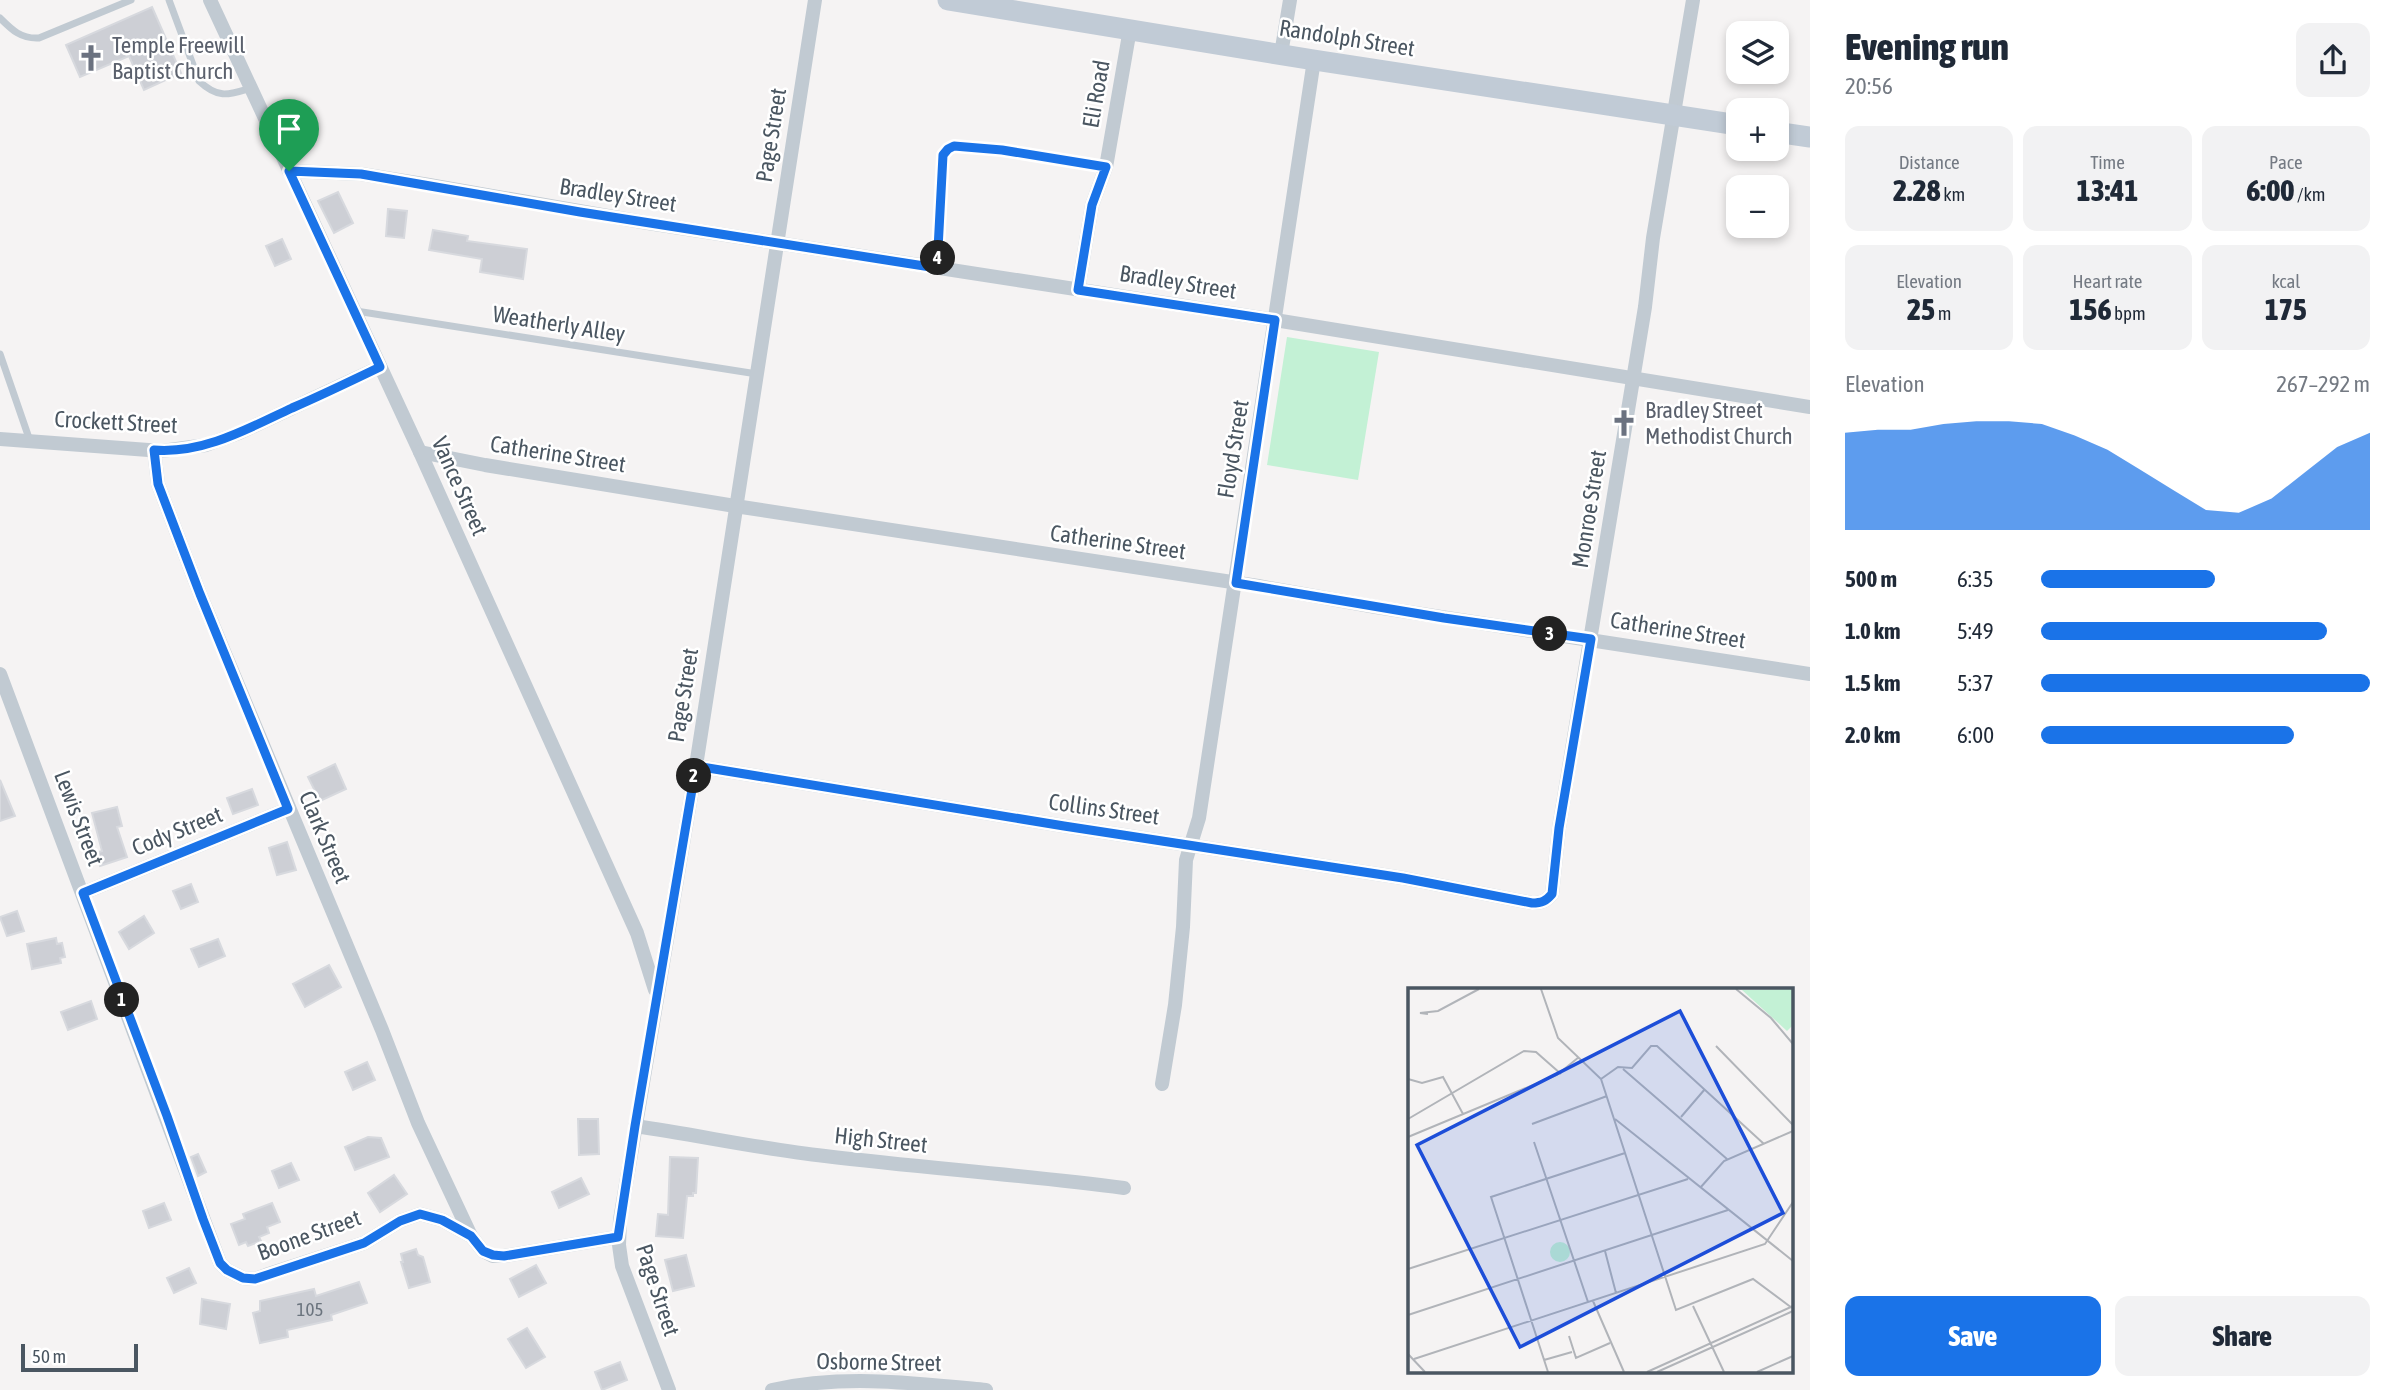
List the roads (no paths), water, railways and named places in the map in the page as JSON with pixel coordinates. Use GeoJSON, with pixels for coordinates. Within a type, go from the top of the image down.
{"type":"FeatureCollection","features":[{"type":"Feature","properties":{"kind":"street","name":"Vance Street"},"geometry":{"type":"LineString","coordinates":[[210,0],[420,452],[637,933],[657,995]]}},
{"type":"Feature","properties":{"kind":"street","name":"Page Street"},"geometry":{"type":"LineString","coordinates":[[669,1390],[622,1265],[618,1237],[696,766],[815,0]]}},
{"type":"Feature","properties":{"kind":"street","name":"Randolph Street"},"geometry":{"type":"LineString","coordinates":[[948,0],[1726,123]]}},
{"type":"Feature","properties":{"kind":"street"},"geometry":{"type":"LineString","coordinates":[[1280,54],[1290,0]]}},
{"type":"Feature","properties":{"kind":"street","name":"Monroe Street"},"geometry":{"type":"LineString","coordinates":[[1506,898],[1540,903],[1552,894],[1559,828],[1693,0]]}},
{"type":"Feature","properties":{"kind":"street","name":"Eli Road"},"geometry":{"type":"LineString","coordinates":[[1078,290],[1092,205],[1106,167],[1130,29]]}},
{"type":"Feature","properties":{"kind":"street","name":"Floyd Street"},"geometry":{"type":"LineString","coordinates":[[1191,845],[1199,818],[1236,583],[1314,60]]}},
{"type":"Feature","properties":{"kind":"street"},"geometry":{"type":"LineString","coordinates":[[1789,134],[1810,137]]}},
{"type":"Feature","properties":{"kind":"street","name":"Bradley Street"},"geometry":{"type":"LineString","coordinates":[[289,171],[361,174],[1810,407]]}},
{"type":"Feature","properties":{"kind":"street","name":"Crockett Street"},"geometry":{"type":"LineString","coordinates":[[0,439],[154,450],[178,450],[206,445],[239,433],[380,367]]}},
{"type":"Feature","properties":{"kind":"street","name":"Clark Street"},"geometry":{"type":"LineString","coordinates":[[154,450],[156,477],[167,509],[418,1123],[471,1236]]}},
{"type":"Feature","properties":{"kind":"street","name":"Catherine Street"},"geometry":{"type":"LineString","coordinates":[[420,452],[485,466],[735,506],[1810,674]]}},
{"type":"Feature","properties":{"kind":"street","name":"Lewis Street"},"geometry":{"type":"LineString","coordinates":[[0,674],[187,1175]]}},
{"type":"Feature","properties":{"kind":"street","name":"Collins Street"},"geometry":{"type":"LineString","coordinates":[[696,766],[1403,878],[1506,898]]}},
{"type":"Feature","properties":{"kind":"street","name":"Cody Street"},"geometry":{"type":"LineString","coordinates":[[83,893],[288,809]]}},
{"type":"Feature","properties":{"kind":"street"},"geometry":{"type":"LineString","coordinates":[[1162,1084],[1175,1004],[1183,927],[1183,888],[1186,860],[1191,845]]}},
{"type":"Feature","properties":{"kind":"street","name":"High Street"},"geometry":{"type":"LineString","coordinates":[[635,1126],[822,1156],[1124,1188]]}},
{"type":"Feature","properties":{"kind":"street","name":"Boone Street"},"geometry":{"type":"LineString","coordinates":[[187,1175],[220,1263],[243,1278],[255,1279],[337,1254],[364,1243],[408,1217],[420,1214],[442,1220],[471,1236],[483,1251],[493,1255],[504,1256],[618,1237]]}},
{"type":"Feature","properties":{"kind":"street","name":"Osborne Street"},"geometry":{"type":"LineString","coordinates":[[772,1390],[827,1386],[849,1380],[986,1390]]}},
{"type":"Feature","properties":{"kind":"lane"},"geometry":{"type":"LineString","coordinates":[[0,18],[17,34],[39,38],[131,0]]}},
{"type":"Feature","properties":{"kind":"lane"},"geometry":{"type":"LineString","coordinates":[[169,0],[199,81],[208,90],[218,94],[251,88]]}},
{"type":"Feature","properties":{"kind":"lane"},"geometry":{"type":"LineString","coordinates":[[937,268],[943,155],[948,149],[954,146],[1002,150],[1106,167]]}},
{"type":"Feature","properties":{"kind":"lane","name":"Weatherly Alley"},"geometry":{"type":"LineString","coordinates":[[355,311],[757,374]]}},
{"type":"Feature","properties":{"kind":"lane"},"geometry":{"type":"LineString","coordinates":[[0,354],[30,441]]}},
{"type":"Feature","properties":{"kind":"place","name":"Temple Freewill Baptist Church"},"geometry":{"type":"Point","coordinates":[91,58]}},
{"type":"Feature","properties":{"kind":"place","name":"Bradley Street Methodist Church"},"geometry":{"type":"Point","coordinates":[1624,423]}}]}
